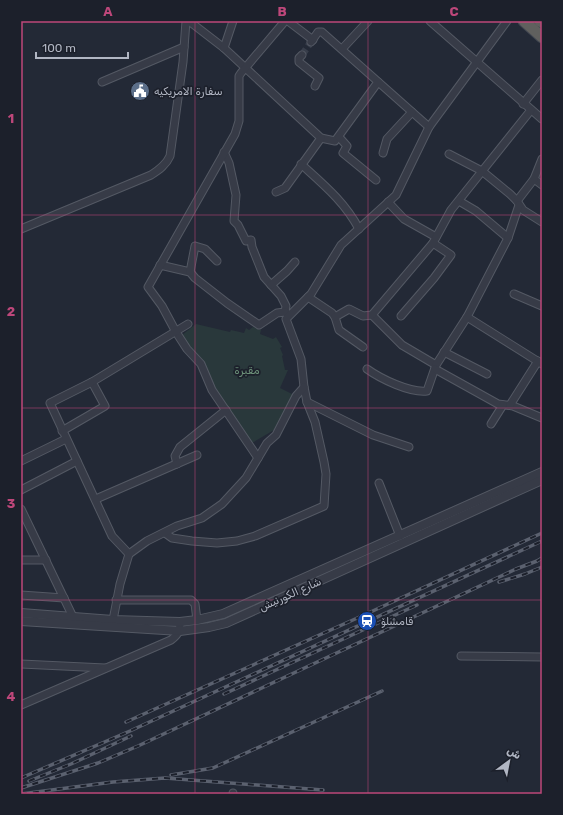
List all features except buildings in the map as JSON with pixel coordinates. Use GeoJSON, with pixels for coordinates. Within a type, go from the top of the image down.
{"type":"FeatureCollection","features":[{"type":"Feature","properties":{"kind":"highway"},"geometry":{"type":"LineString","coordinates":[[524,21],[542,37]]}},
{"type":"Feature","properties":{"kind":"street"},"geometry":{"type":"LineString","coordinates":[[21,228],[151,175],[163,166],[170,156],[183,62],[186,21]]}},
{"type":"Feature","properties":{"kind":"street"},"geometry":{"type":"LineString","coordinates":[[189,21],[224,48],[321,138],[335,140],[339,137],[378,82]]}},
{"type":"Feature","properties":{"kind":"street"},"geometry":{"type":"LineString","coordinates":[[224,48],[233,21]]}},
{"type":"Feature","properties":{"kind":"street"},"geometry":{"type":"LineString","coordinates":[[258,458],[212,390],[201,364],[187,349],[162,306],[148,286],[238,127],[240,76],[287,21],[312,41],[318,32],[321,31],[429,127]]}},
{"type":"Feature","properties":{"kind":"street"},"geometry":{"type":"LineString","coordinates":[[342,49],[368,21]]}},
{"type":"Feature","properties":{"kind":"street"},"geometry":{"type":"LineString","coordinates":[[430,21],[523,104],[542,119]]}},
{"type":"Feature","properties":{"kind":"street"},"geometry":{"type":"LineString","coordinates":[[160,265],[190,272],[195,278],[227,303],[259,325],[277,313],[287,314],[308,297],[341,245],[396,195],[429,127],[507,21]]}},
{"type":"Feature","properties":{"kind":"street"},"geometry":{"type":"LineString","coordinates":[[102,82],[184,47]]}},
{"type":"Feature","properties":{"kind":"street"},"geometry":{"type":"LineString","coordinates":[[302,55],[299,58],[299,62],[319,78],[315,86]]}},
{"type":"Feature","properties":{"kind":"street"},"geometry":{"type":"LineString","coordinates":[[523,104],[542,80]]}},
{"type":"Feature","properties":{"kind":"street"},"geometry":{"type":"LineString","coordinates":[[335,317],[349,309],[363,316],[372,315],[434,240],[451,210],[531,110]]}},
{"type":"Feature","properties":{"kind":"street"},"geometry":{"type":"LineString","coordinates":[[383,153],[386,139],[412,112]]}},
{"type":"Feature","properties":{"kind":"street"},"geometry":{"type":"LineString","coordinates":[[339,137],[347,146],[343,153],[376,180]]}},
{"type":"Feature","properties":{"kind":"street"},"geometry":{"type":"LineString","coordinates":[[276,192],[285,188],[321,138]]}},
{"type":"Feature","properties":{"kind":"street"},"geometry":{"type":"LineString","coordinates":[[165,533],[172,538],[217,544],[237,541],[255,536],[324,506],[326,474],[315,422],[307,402],[304,388],[302,359],[286,319],[286,306],[281,296],[264,277],[252,247],[251,240],[246,241],[238,225],[234,221],[236,195],[229,163],[224,152]]}},
{"type":"Feature","properties":{"kind":"street"},"geometry":{"type":"LineString","coordinates":[[449,154],[482,171],[510,194],[522,210],[542,222]]}},
{"type":"Feature","properties":{"kind":"street"},"geometry":{"type":"LineString","coordinates":[[367,369],[380,378],[421,392],[427,391],[435,367],[467,317],[508,238],[518,203],[534,179],[542,159]]}},
{"type":"Feature","properties":{"kind":"street"},"geometry":{"type":"LineString","coordinates":[[301,164],[337,197],[359,229]]}},
{"type":"Feature","properties":{"kind":"street"},"geometry":{"type":"LineString","coordinates":[[534,179],[542,185]]}},
{"type":"Feature","properties":{"kind":"street"},"geometry":{"type":"LineString","coordinates":[[458,201],[476,211],[508,238]]}},
{"type":"Feature","properties":{"kind":"street"},"geometry":{"type":"LineString","coordinates":[[388,202],[404,219],[434,240],[451,255],[434,278],[400,316]]}},
{"type":"Feature","properties":{"kind":"street"},"geometry":{"type":"LineString","coordinates":[[190,272],[195,246],[205,249],[217,261]]}},
{"type":"Feature","properties":{"kind":"street"},"geometry":{"type":"LineString","coordinates":[[271,285],[287,271],[294,262]]}},
{"type":"Feature","properties":{"kind":"street"},"geometry":{"type":"LineString","coordinates":[[514,294],[542,306]]}},
{"type":"Feature","properties":{"kind":"street"},"geometry":{"type":"LineString","coordinates":[[308,297],[332,313],[340,330],[363,347]]}},
{"type":"Feature","properties":{"kind":"street"},"geometry":{"type":"LineString","coordinates":[[372,315],[402,345],[435,367],[498,404],[506,405],[542,418]]}},
{"type":"Feature","properties":{"kind":"street"},"geometry":{"type":"LineString","coordinates":[[467,317],[541,362],[491,424]]}},
{"type":"Feature","properties":{"kind":"street"},"geometry":{"type":"LineString","coordinates":[[128,554],[112,536],[50,403],[92,382],[188,324]]}},
{"type":"Feature","properties":{"kind":"street"},"geometry":{"type":"LineString","coordinates":[[444,352],[487,374]]}},
{"type":"Feature","properties":{"kind":"street"},"geometry":{"type":"LineString","coordinates":[[62,431],[105,406],[92,382]]}},
{"type":"Feature","properties":{"kind":"street"},"geometry":{"type":"LineString","coordinates":[[113,620],[116,600],[128,554],[142,543],[177,526],[202,518],[222,504],[246,478],[267,444],[276,435],[296,396],[304,388]]}},
{"type":"Feature","properties":{"kind":"street"},"geometry":{"type":"LineString","coordinates":[[307,402],[373,435],[408,447]]}},
{"type":"Feature","properties":{"kind":"street"},"geometry":{"type":"LineString","coordinates":[[177,464],[175,456],[180,447],[226,410]]}},
{"type":"Feature","properties":{"kind":"street"},"geometry":{"type":"LineString","coordinates":[[21,461],[66,439]]}},
{"type":"Feature","properties":{"kind":"street"},"geometry":{"type":"LineString","coordinates":[[96,499],[197,455]]}},
{"type":"Feature","properties":{"kind":"street"},"geometry":{"type":"LineString","coordinates":[[21,490],[77,461]]}},
{"type":"Feature","properties":{"kind":"street","name":"شارع الكورنيش"},"geometry":{"type":"LineString","coordinates":[[21,613],[180,626],[197,620],[223,614],[542,472]]}},
{"type":"Feature","properties":{"kind":"street","name":"شارع الكورنيش"},"geometry":{"type":"LineString","coordinates":[[21,621],[210,627],[226,623],[542,480]]}},
{"type":"Feature","properties":{"kind":"street"},"geometry":{"type":"LineString","coordinates":[[379,483],[400,536]]}},
{"type":"Feature","properties":{"kind":"street"},"geometry":{"type":"LineString","coordinates":[[21,510],[73,617]]}},
{"type":"Feature","properties":{"kind":"street"},"geometry":{"type":"LineString","coordinates":[[21,560],[46,560]]}},
{"type":"Feature","properties":{"kind":"street"},"geometry":{"type":"LineString","coordinates":[[21,595],[64,598]]}},
{"type":"Feature","properties":{"kind":"street"},"geometry":{"type":"LineString","coordinates":[[116,600],[190,600],[195,604],[197,620]]}},
{"type":"Feature","properties":{"kind":"street"},"geometry":{"type":"LineString","coordinates":[[21,705],[171,640],[176,636],[180,626]]}},
{"type":"Feature","properties":{"kind":"street"},"geometry":{"type":"LineString","coordinates":[[461,656],[542,657]]}},
{"type":"Feature","properties":{"kind":"street"},"geometry":{"type":"LineString","coordinates":[[21,664],[107,668]]}},
{"type":"Feature","properties":{"kind":"green space","name":"مقبرة"},"geometry":{"type":"Polygon","coordinates":[[[196,324],[230,332],[231,330],[244,333],[246,328],[249,330],[253,327],[261,330],[260,334],[273,339],[276,337],[282,347],[280,348],[283,355],[285,370],[288,370],[280,388],[294,395],[274,430],[252,443],[216,393],[182,335],[196,324]]]}},
{"type":"Feature","properties":{"kind":"tunnel"},"geometry":{"type":"LineString","coordinates":[[302,55],[311,42]]}},
{"type":"Feature","properties":{"kind":"railway"},"geometry":{"type":"LineString","coordinates":[[126,722],[542,533]]}},
{"type":"Feature","properties":{"kind":"railway"},"geometry":{"type":"LineString","coordinates":[[21,778],[130,731],[542,541]]}},
{"type":"Feature","properties":{"kind":"railway"},"geometry":{"type":"LineString","coordinates":[[21,788],[98,763],[138,746],[542,558]]}},
{"type":"Feature","properties":{"kind":"railway"},"geometry":{"type":"LineString","coordinates":[[499,582],[542,567]]}},
{"type":"Feature","properties":{"kind":"railway"},"geometry":{"type":"LineString","coordinates":[[224,694],[417,605]]}},
{"type":"Feature","properties":{"kind":"railway"},"geometry":{"type":"LineString","coordinates":[[171,775],[213,768],[382,691]]}},
{"type":"Feature","properties":{"kind":"railway"},"geometry":{"type":"LineString","coordinates":[[29,781],[71,764],[131,736]]}},
{"type":"Feature","properties":{"kind":"railway"},"geometry":{"type":"LineString","coordinates":[[21,794],[113,782],[165,778],[323,790]]}},
{"type":"Feature","properties":{"kind":"place","name":"سفارة الامريكيه"},"geometry":{"type":"Point","coordinates":[140,91]}},
{"type":"Feature","properties":{"kind":"place","name":"قامشلۆ"},"geometry":{"type":"Point","coordinates":[367,621]}}]}
